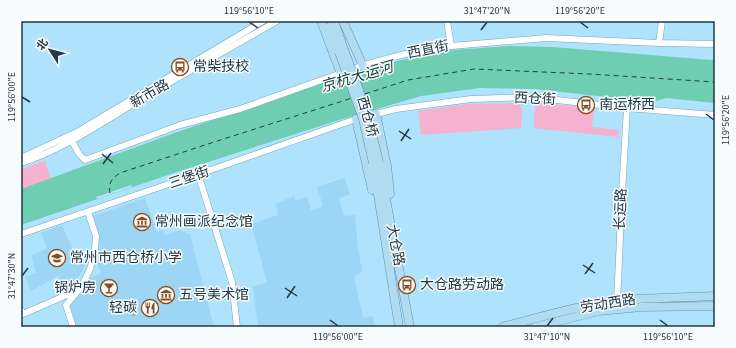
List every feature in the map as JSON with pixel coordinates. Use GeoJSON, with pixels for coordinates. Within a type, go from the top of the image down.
{"type":"FeatureCollection","features":[{"type":"Feature","properties":{"kind":"main road"},"geometry":{"type":"LineString","coordinates":[[322,21],[340,74]]}},
{"type":"Feature","properties":{"kind":"main road"},"geometry":{"type":"LineString","coordinates":[[327,21],[342,51]]}},
{"type":"Feature","properties":{"kind":"main road"},"geometry":{"type":"LineString","coordinates":[[334,21],[342,51]]}},
{"type":"Feature","properties":{"kind":"main road"},"geometry":{"type":"LineString","coordinates":[[343,21],[363,66]]}},
{"type":"Feature","properties":{"kind":"main road","name":"西仓桥"},"geometry":{"type":"LineString","coordinates":[[342,51],[369,118],[376,162]]}},
{"type":"Feature","properties":{"kind":"main road"},"geometry":{"type":"LineString","coordinates":[[376,114],[387,166],[398,262]]}},
{"type":"Feature","properties":{"kind":"main road"},"geometry":{"type":"LineString","coordinates":[[356,119],[389,265]]}},
{"type":"Feature","properties":{"kind":"main road","name":"大仓路"},"geometry":{"type":"LineString","coordinates":[[376,162],[398,262],[410,327]]}},
{"type":"Feature","properties":{"kind":"main road","name":"大仓路"},"geometry":{"type":"LineString","coordinates":[[376,162],[389,265],[399,327]]}},
{"type":"Feature","properties":{"kind":"main road","name":"劳动西路"},"geometry":{"type":"LineString","coordinates":[[502,327],[596,304],[638,299],[715,296]]}},
{"type":"Feature","properties":{"kind":"main road","name":"劳动西路"},"geometry":{"type":"LineString","coordinates":[[535,327],[600,312],[641,307],[715,306]]}},
{"type":"Feature","properties":{"kind":"street","name":"新市路"},"geometry":{"type":"LineString","coordinates":[[21,158],[77,132],[263,21]]}},
{"type":"Feature","properties":{"kind":"street","name":"新市路"},"geometry":{"type":"LineString","coordinates":[[21,163],[91,130],[140,100],[278,21]]}},
{"type":"Feature","properties":{"kind":"street"},"geometry":{"type":"LineString","coordinates":[[447,21],[451,46]]}},
{"type":"Feature","properties":{"kind":"street"},"geometry":{"type":"LineString","coordinates":[[659,44],[662,21]]}},
{"type":"Feature","properties":{"kind":"street","name":"西直街"},"geometry":{"type":"LineString","coordinates":[[72,140],[79,154],[85,160],[180,126],[240,109],[363,66],[405,54],[451,46],[546,38],[659,44],[715,44]]}},
{"type":"Feature","properties":{"kind":"street","name":"西仓街"},"geometry":{"type":"LineString","coordinates":[[356,119],[376,114],[471,99],[526,97],[627,108],[715,115]]}},
{"type":"Feature","properties":{"kind":"street","name":"长运路"},"geometry":{"type":"LineString","coordinates":[[617,310],[627,108]]}},
{"type":"Feature","properties":{"kind":"street","name":"三堡街"},"geometry":{"type":"LineString","coordinates":[[21,234],[356,119]]}},
{"type":"Feature","properties":{"kind":"street"},"geometry":{"type":"LineString","coordinates":[[198,174],[232,282],[238,327]]}},
{"type":"Feature","properties":{"kind":"street"},"geometry":{"type":"LineString","coordinates":[[73,327],[66,305],[82,286],[90,269],[96,249],[96,236],[88,212]]}},
{"type":"Feature","properties":{"kind":"street"},"geometry":{"type":"LineString","coordinates":[[21,310],[23,314],[78,290]]}},
{"type":"Feature","properties":{"kind":"shaded area"},"geometry":{"type":"Polygon","coordinates":[[[517,103],[522,108],[521,128],[421,135],[418,111],[467,104],[517,103]]]}},
{"type":"Feature","properties":{"kind":"shaded area"},"geometry":{"type":"Polygon","coordinates":[[[539,103],[575,106],[594,110],[592,127],[619,130],[619,137],[534,128],[535,107],[539,103]]]}},
{"type":"Feature","properties":{"kind":"shaded area"},"geometry":{"type":"Polygon","coordinates":[[[45,161],[51,179],[21,189],[21,169],[45,161]]]}},
{"type":"Feature","properties":{"kind":"shaded area"},"geometry":{"type":"Polygon","coordinates":[[[344,178],[350,194],[339,198],[344,216],[355,215],[358,249],[362,271],[354,277],[363,318],[372,316],[375,327],[258,327],[253,287],[267,282],[251,224],[278,215],[275,204],[294,196],[296,201],[307,197],[311,210],[323,206],[317,187],[344,178]]]}},
{"type":"Feature","properties":{"kind":"shaded area"},"geometry":{"type":"Polygon","coordinates":[[[145,198],[157,232],[163,230],[165,235],[180,230],[190,235],[214,327],[77,327],[69,304],[88,279],[101,273],[97,263],[100,246],[93,216],[145,198]]]}},
{"type":"Feature","properties":{"kind":"shaded area","name":"常州市西仓桥小学"},"geometry":{"type":"Polygon","coordinates":[[[62,225],[74,253],[80,252],[82,259],[88,256],[87,263],[77,279],[65,286],[58,276],[31,291],[25,277],[36,273],[31,255],[47,249],[41,233],[62,225]]]}},
{"type":"Feature","properties":{"kind":"water","name":"京杭大运河"},"geometry":{"type":"Polygon","coordinates":[[[509,46],[552,47],[712,60],[715,58],[715,103],[666,98],[653,102],[534,89],[480,88],[421,96],[336,121],[171,174],[21,225],[21,189],[180,131],[363,69],[423,55],[453,50],[509,46]]]}},
{"type":"Feature","properties":{"kind":"water"},"geometry":{"type":"Polygon","coordinates":[[[121,304],[131,304],[135,316],[132,316],[131,312],[124,314],[121,304]]]}},
{"type":"Feature","properties":{"kind":"pier"},"geometry":{"type":"Polygon","coordinates":[[[131,185],[132,187],[97,199],[96,197],[131,185]]]}},
{"type":"Feature","properties":{"kind":"ferry route"},"geometry":{"type":"LineString","coordinates":[[365,94],[408,80],[474,69],[589,74],[715,82]]}},
{"type":"Feature","properties":{"kind":"ferry route"},"geometry":{"type":"LineString","coordinates":[[110,193],[111,181],[120,173],[352,98]]}},
{"type":"Feature","properties":{"kind":"place","name":"常柴技校"},"geometry":{"type":"Point","coordinates":[180,67]}},
{"type":"Feature","properties":{"kind":"place","name":"南运桥西"},"geometry":{"type":"Point","coordinates":[586,105]}},
{"type":"Feature","properties":{"kind":"place","name":"常州画派纪念馆"},"geometry":{"type":"Point","coordinates":[142,222]}},
{"type":"Feature","properties":{"kind":"place","name":"常州市西仓桥小学"},"geometry":{"type":"Point","coordinates":[57,258]}},
{"type":"Feature","properties":{"kind":"place","name":"大仓路劳动路"},"geometry":{"type":"Point","coordinates":[407,285]}},
{"type":"Feature","properties":{"kind":"place","name":"锅炉房"},"geometry":{"type":"Point","coordinates":[109,288]}},
{"type":"Feature","properties":{"kind":"place","name":"五号美术馆"},"geometry":{"type":"Point","coordinates":[166,295]}},
{"type":"Feature","properties":{"kind":"place","name":"轻碳"},"geometry":{"type":"Point","coordinates":[150,308]}}]}
